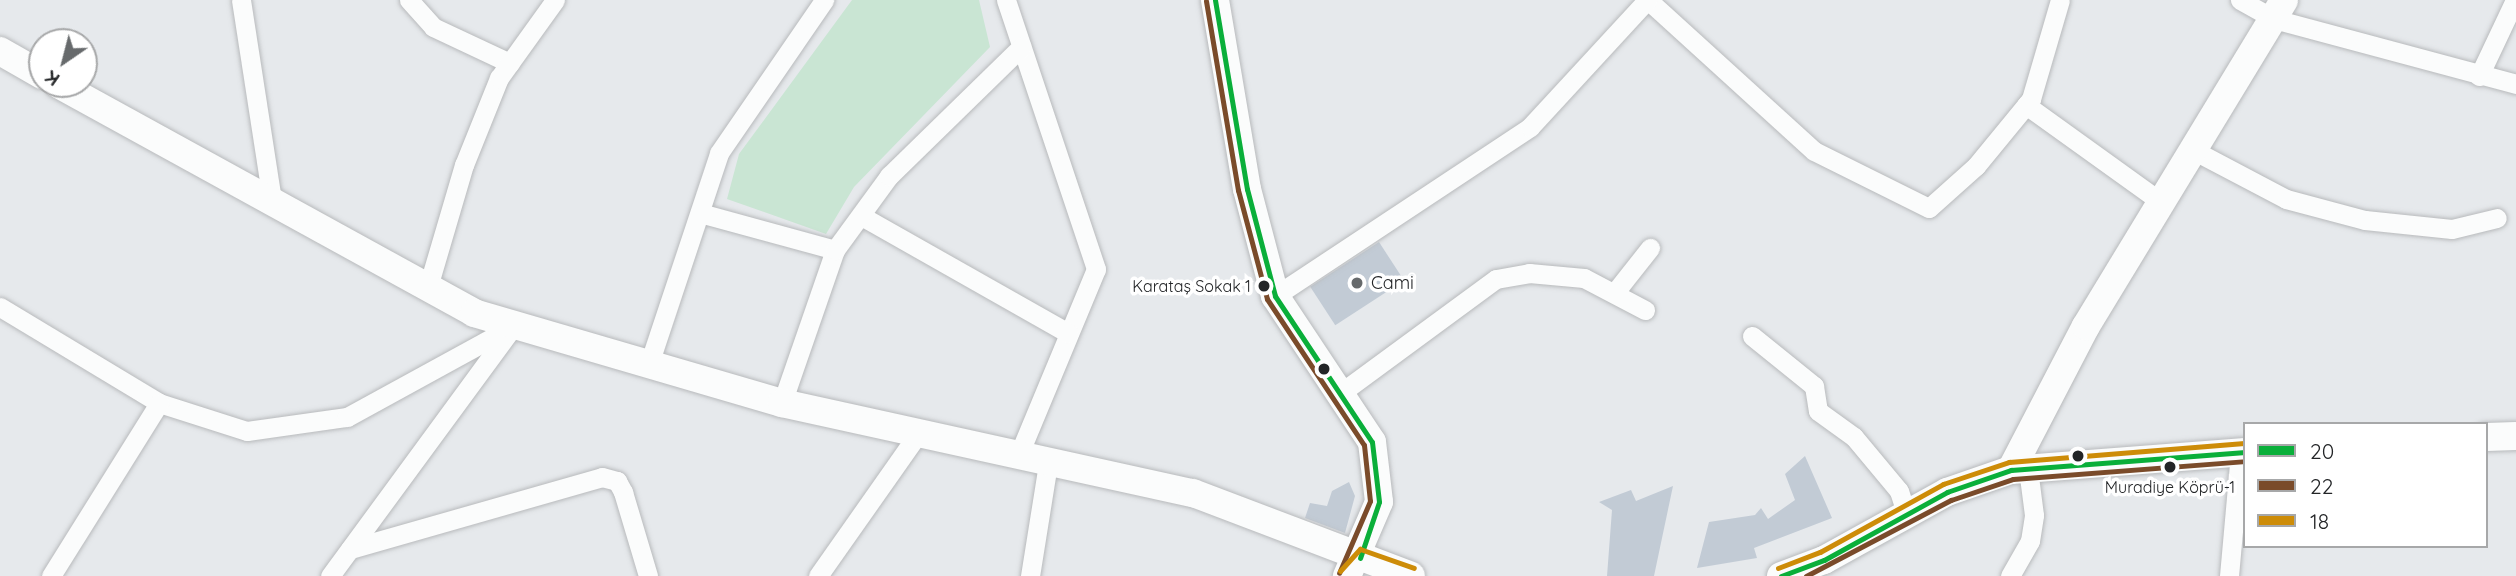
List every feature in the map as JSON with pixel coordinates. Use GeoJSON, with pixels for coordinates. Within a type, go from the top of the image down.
{"type":"FeatureCollection","features":[{"type":"Feature","properties":{"kind":"street"},"geometry":{"type":"LineString","coordinates":[[241,0],[272,201]]}},
{"type":"Feature","properties":{"kind":"street"},"geometry":{"type":"LineString","coordinates":[[409,0],[433,27],[510,63]]}},
{"type":"Feature","properties":{"kind":"street"},"geometry":{"type":"LineString","coordinates":[[428,287],[464,165],[510,63],[555,0]]}},
{"type":"Feature","properties":{"kind":"street"},"geometry":{"type":"LineString","coordinates":[[649,364],[719,153],[824,0]]}},
{"type":"Feature","properties":{"kind":"street"},"geometry":{"type":"LineString","coordinates":[[1006,0],[1096,269],[1020,452]]}},
{"type":"Feature","properties":{"kind":"street"},"geometry":{"type":"LineString","coordinates":[[1215,0],[1247,189],[1275,296],[1342,392],[1372,442],[1380,502],[1353,567]]}},
{"type":"Feature","properties":{"kind":"street"},"geometry":{"type":"LineString","coordinates":[[1275,296],[1530,127],[1647,0],[1814,150],[1929,208],[1976,166],[2026,105],[2060,0]]}},
{"type":"Feature","properties":{"kind":"street"},"geometry":{"type":"LineString","coordinates":[[2240,0],[2279,10],[2479,76],[2516,84]]}},
{"type":"Feature","properties":{"kind":"street"},"geometry":{"type":"LineString","coordinates":[[2479,76],[2515,0]]}},
{"type":"Feature","properties":{"kind":"street"},"geometry":{"type":"LineString","coordinates":[[2010,576],[2030,541],[2035,515],[2020,470],[2045,399],[2161,202],[2279,10]]}},
{"type":"Feature","properties":{"kind":"street"},"geometry":{"type":"LineString","coordinates":[[782,403],[835,250],[863,217],[889,176],[1021,47]]}},
{"type":"Feature","properties":{"kind":"street"},"geometry":{"type":"LineString","coordinates":[[3,59],[28,69]]}},
{"type":"Feature","properties":{"kind":"street"},"geometry":{"type":"LineString","coordinates":[[84,98],[474,313],[782,403],[1049,458],[1194,493],[1306,531],[1353,567],[1411,576]]}},
{"type":"Feature","properties":{"kind":"street"},"geometry":{"type":"LineString","coordinates":[[2026,105],[2161,202]]}},
{"type":"Feature","properties":{"kind":"street"},"geometry":{"type":"LineString","coordinates":[[2193,150],[2286,199],[2364,220],[2452,229],[2497,218]]}},
{"type":"Feature","properties":{"kind":"street"},"geometry":{"type":"LineString","coordinates":[[700,213],[835,250]]}},
{"type":"Feature","properties":{"kind":"street"},"geometry":{"type":"LineString","coordinates":[[863,217],[1068,333]]}},
{"type":"Feature","properties":{"kind":"street"},"geometry":{"type":"LineString","coordinates":[[1616,290],[1650,248]]}},
{"type":"Feature","properties":{"kind":"street"},"geometry":{"type":"LineString","coordinates":[[1342,392],[1496,279],[1555,274],[1616,290],[1645,310]]}},
{"type":"Feature","properties":{"kind":"street"},"geometry":{"type":"LineString","coordinates":[[0,331],[5,311],[159,403],[247,431],[347,416],[515,325]]}},
{"type":"Feature","properties":{"kind":"street"},"geometry":{"type":"LineString","coordinates":[[330,576],[515,325]]}},
{"type":"Feature","properties":{"kind":"street"},"geometry":{"type":"LineString","coordinates":[[1752,336],[1814,386],[1818,411],[1854,437],[1899,491],[1907,515]]}},
{"type":"Feature","properties":{"kind":"street"},"geometry":{"type":"LineString","coordinates":[[51,576],[159,403]]}},
{"type":"Feature","properties":{"kind":"street"},"geometry":{"type":"LineString","coordinates":[[818,576],[920,431]]}},
{"type":"Feature","properties":{"kind":"street"},"geometry":{"type":"LineString","coordinates":[[2488,437],[2516,436]]}},
{"type":"Feature","properties":{"kind":"street"},"geometry":{"type":"LineString","coordinates":[[1781,576],[1907,515],[1947,492],[2020,470],[2242,453],[2229,576]]}},
{"type":"Feature","properties":{"kind":"street"},"geometry":{"type":"LineString","coordinates":[[1030,576],[1049,458]]}},
{"type":"Feature","properties":{"kind":"street"},"geometry":{"type":"LineString","coordinates":[[350,549],[602,477],[617,481],[623,492],[648,576]]}},
{"type":"Feature","properties":{"kind":"green space"},"geometry":{"type":"Polygon","coordinates":[[[852,0],[979,0],[990,47],[854,187],[826,234],[727,199],[739,154],[852,0]]]}},
{"type":"Feature","properties":{"kind":"building","name":"Cami"},"geometry":{"type":"Polygon","coordinates":[[[1379,242],[1404,281],[1335,325],[1310,287],[1379,242]]]}},
{"type":"Feature","properties":{"kind":"building"},"geometry":{"type":"Polygon","coordinates":[[[1805,456],[1832,518],[1754,548],[1757,558],[1697,568],[1709,522],[1755,515],[1761,508],[1768,519],[1795,500],[1785,474],[1805,456]]]}},
{"type":"Feature","properties":{"kind":"building"},"geometry":{"type":"Polygon","coordinates":[[[1349,482],[1355,496],[1345,533],[1305,518],[1310,503],[1327,506],[1332,491],[1349,482]]]}},
{"type":"Feature","properties":{"kind":"building"},"geometry":{"type":"Polygon","coordinates":[[[1673,486],[1654,576],[1607,576],[1612,510],[1599,502],[1631,490],[1636,501],[1673,486]]]}},
{"type":"Feature","properties":{"kind":"transit line","name":"20"},"geometry":{"type":"LineString","coordinates":[[1215,0],[1247,189],[1275,296],[1372,442],[1379,502],[1360,558]]}},
{"type":"Feature","properties":{"kind":"transit line","name":"22"},"geometry":{"type":"LineString","coordinates":[[1206,1],[1238,190],[1267,299],[1364,445],[1370,501],[1339,573]]}},
{"type":"Feature","properties":{"kind":"transit line","name":"18"},"geometry":{"type":"LineString","coordinates":[[1778,568],[1820,552],[1943,484],[2009,462],[2243,443]]}},
{"type":"Feature","properties":{"kind":"transit line","name":"20"},"geometry":{"type":"LineString","coordinates":[[1781,576],[1824,560],[1947,492],[2011,470],[2243,452]]}},
{"type":"Feature","properties":{"kind":"transit line","name":"22"},"geometry":{"type":"LineString","coordinates":[[1806,576],[1951,500],[2013,479],[2243,461]]}},
{"type":"Feature","properties":{"kind":"transit line","name":"18"},"geometry":{"type":"LineString","coordinates":[[1340,571],[1360,549],[1414,568]]}},
{"type":"Feature","properties":{"kind":"place","name":"Cami"},"geometry":{"type":"Point","coordinates":[1357,283]}},
{"type":"Feature","properties":{"kind":"place","name":"Karataş Sokak 1"},"geometry":{"type":"Point","coordinates":[1264,286]}},
{"type":"Feature","properties":{"kind":"place","name":"Muradiye Köprü-1"},"geometry":{"type":"Point","coordinates":[2170,467]}}]}
